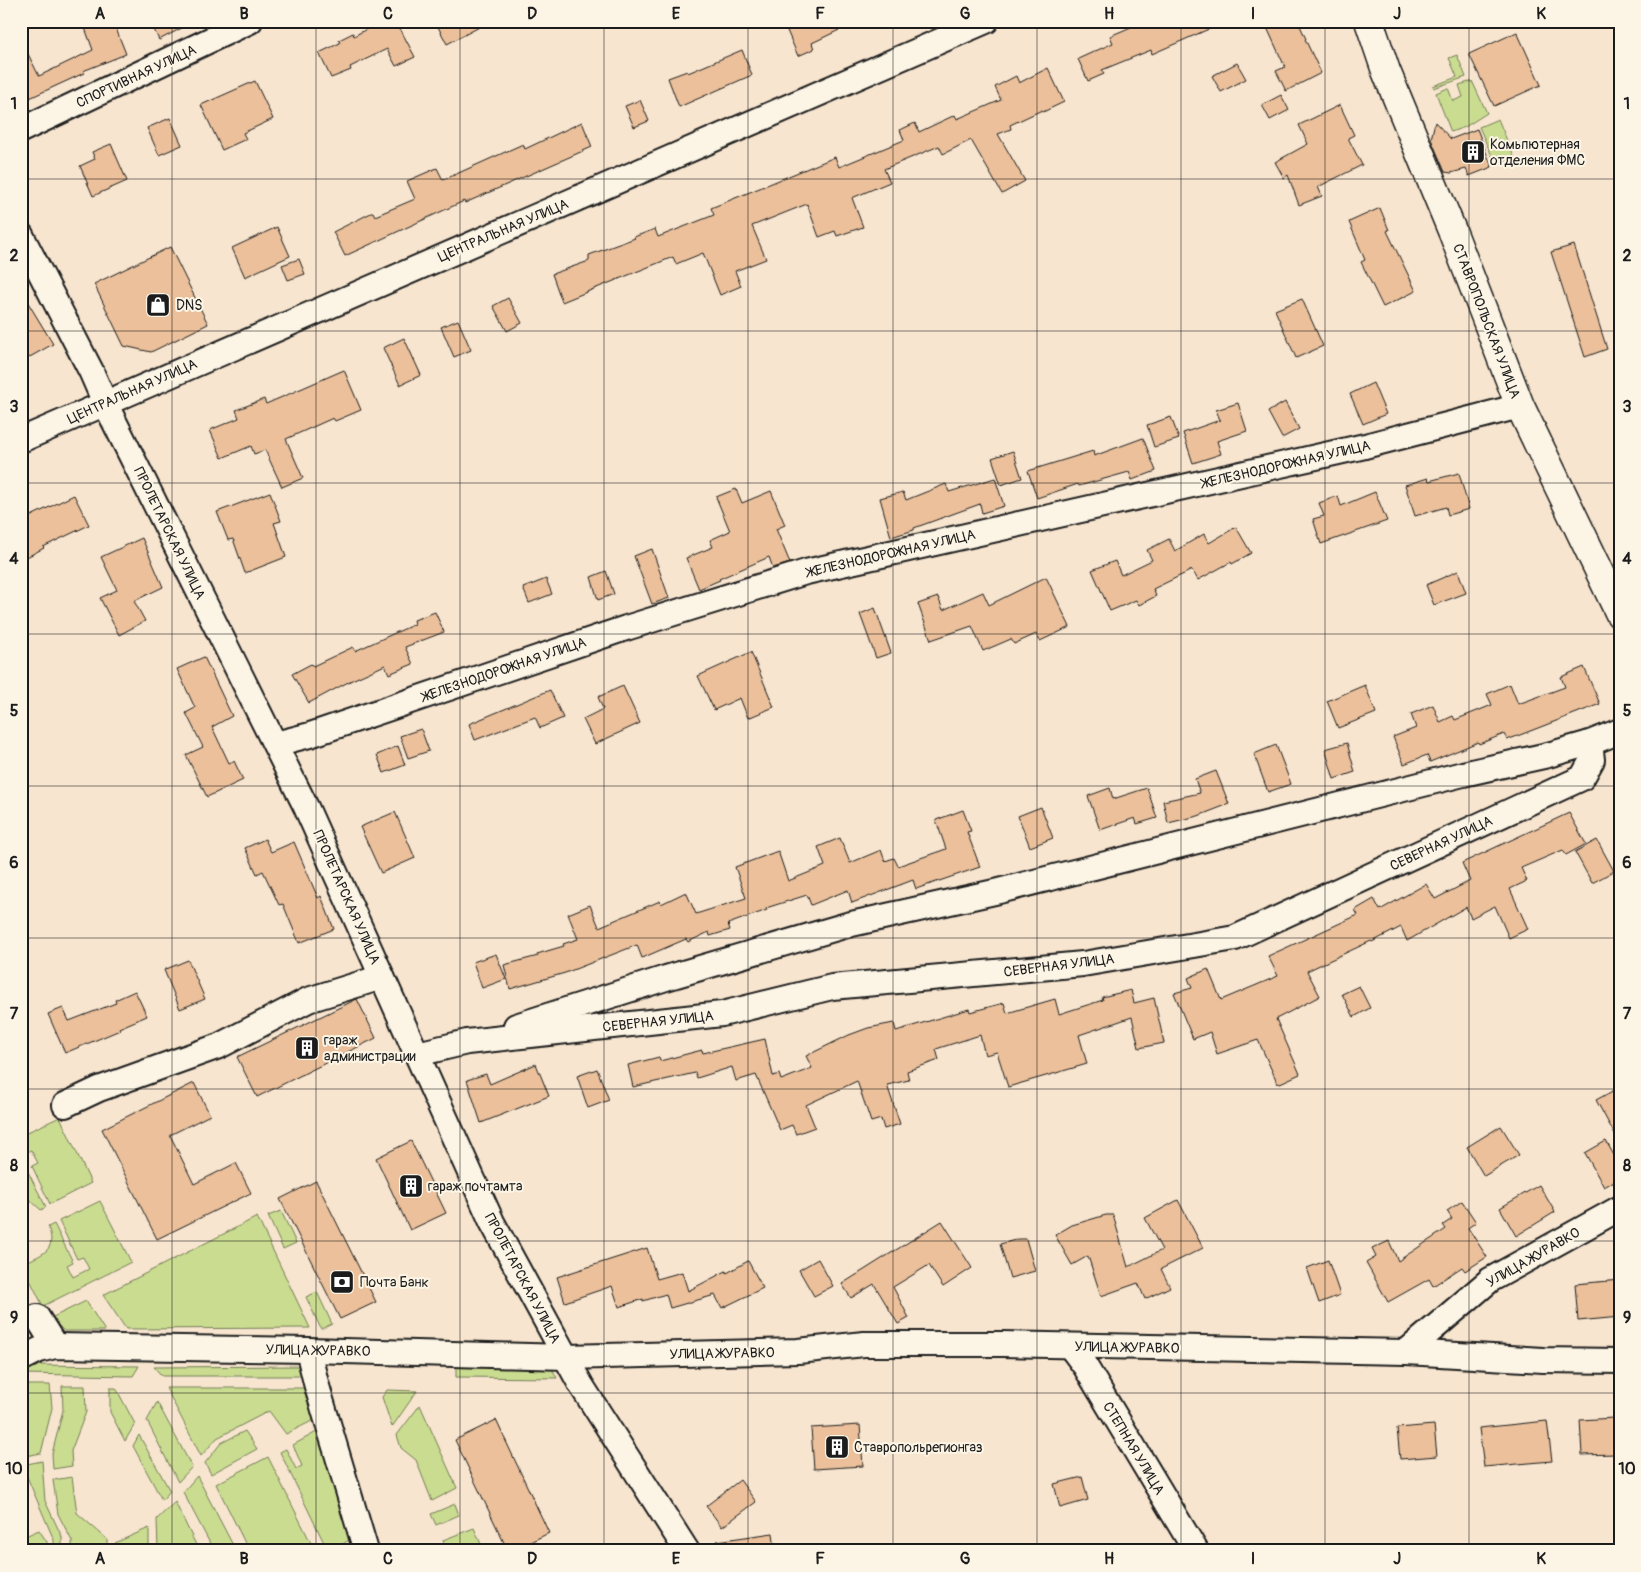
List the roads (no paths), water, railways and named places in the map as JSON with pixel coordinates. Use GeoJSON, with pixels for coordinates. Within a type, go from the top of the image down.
{"type":"FeatureCollection","features":[{"type":"Feature","properties":{"kind":"street","name":"СПОРТИВНАЯ УЛИЦА"},"geometry":{"type":"LineString","coordinates":[[21,130],[250,21]]}},
{"type":"Feature","properties":{"kind":"street","name":"ЦЕНТРАЛЬНАЯ УЛИЦА"},"geometry":{"type":"LineString","coordinates":[[21,440],[986,21]]}},
{"type":"Feature","properties":{"kind":"street","name":"СТАВРОПОЛЬСКАЯ УЛИЦА"},"geometry":{"type":"LineString","coordinates":[[1369,21],[1386,71],[1453,233],[1520,406],[1620,614]]}},
{"type":"Feature","properties":{"kind":"street","name":"ПРОЛЕТАРСКАЯ УЛИЦА"},"geometry":{"type":"LineString","coordinates":[[21,235],[91,371],[306,807],[492,1222],[581,1385],[687,1551]]}},
{"type":"Feature","properties":{"kind":"street","name":"ЖЕЛЕЗНОДОРОЖНАЯ УЛИЦА"},"geometry":{"type":"LineString","coordinates":[[275,744],[310,735],[626,628],[806,572],[1356,449],[1520,406]]}},
{"type":"Feature","properties":{"kind":"street","name":"СЕВЕРНАЯ УЛИЦА"},"geometry":{"type":"LineString","coordinates":[[417,1054],[466,1042],[666,978],[847,925],[1000,891],[1590,743],[1620,731]]}},
{"type":"Feature","properties":{"kind":"street","name":"СЕВЕРНАЯ УЛИЦА"},"geometry":{"type":"LineString","coordinates":[[466,1042],[722,1014],[832,987],[1083,964],[1235,938],[1582,778],[1592,760],[1590,743]]}},
{"type":"Feature","properties":{"kind":"street"},"geometry":{"type":"LineString","coordinates":[[65,1105],[98,1089],[219,1046],[308,1000],[382,977]]}},
{"type":"Feature","properties":{"kind":"street","name":"УЛИЦА ЖУРАВКО"},"geometry":{"type":"LineString","coordinates":[[1406,1352],[1490,1280],[1620,1208]]}},
{"type":"Feature","properties":{"kind":"street"},"geometry":{"type":"LineString","coordinates":[[37,1316],[39,1352]]}},
{"type":"Feature","properties":{"kind":"street","name":"УЛИЦА ЖУРАВКО"},"geometry":{"type":"LineString","coordinates":[[39,1352],[308,1350],[566,1357],[798,1351],[864,1344],[1003,1344],[1406,1352],[1543,1360],[1620,1361]]}},
{"type":"Feature","properties":{"kind":"street","name":"СТЕПНАЯ УЛИЦА"},"geometry":{"type":"LineString","coordinates":[[1070,1346],[1085,1366],[1196,1551]]}},
{"type":"Feature","properties":{"kind":"street"},"geometry":{"type":"LineString","coordinates":[[308,1350],[366,1551]]}},
{"type":"Feature","properties":{"kind":"place","name":"Комьпютерная отделения ФМС"},"geometry":{"type":"Point","coordinates":[1473,152]}},
{"type":"Feature","properties":{"kind":"place","name":"DNS"},"geometry":{"type":"Point","coordinates":[158,305]}},
{"type":"Feature","properties":{"kind":"place","name":"гараж администрации"},"geometry":{"type":"Point","coordinates":[307,1048]}},
{"type":"Feature","properties":{"kind":"place","name":"гараж почтамта"},"geometry":{"type":"Point","coordinates":[411,1186]}},
{"type":"Feature","properties":{"kind":"place","name":"Почта Банк"},"geometry":{"type":"Point","coordinates":[342,1282]}},
{"type":"Feature","properties":{"kind":"place","name":"Ставропольрегионгаз"},"geometry":{"type":"Point","coordinates":[837,1447]}}]}
